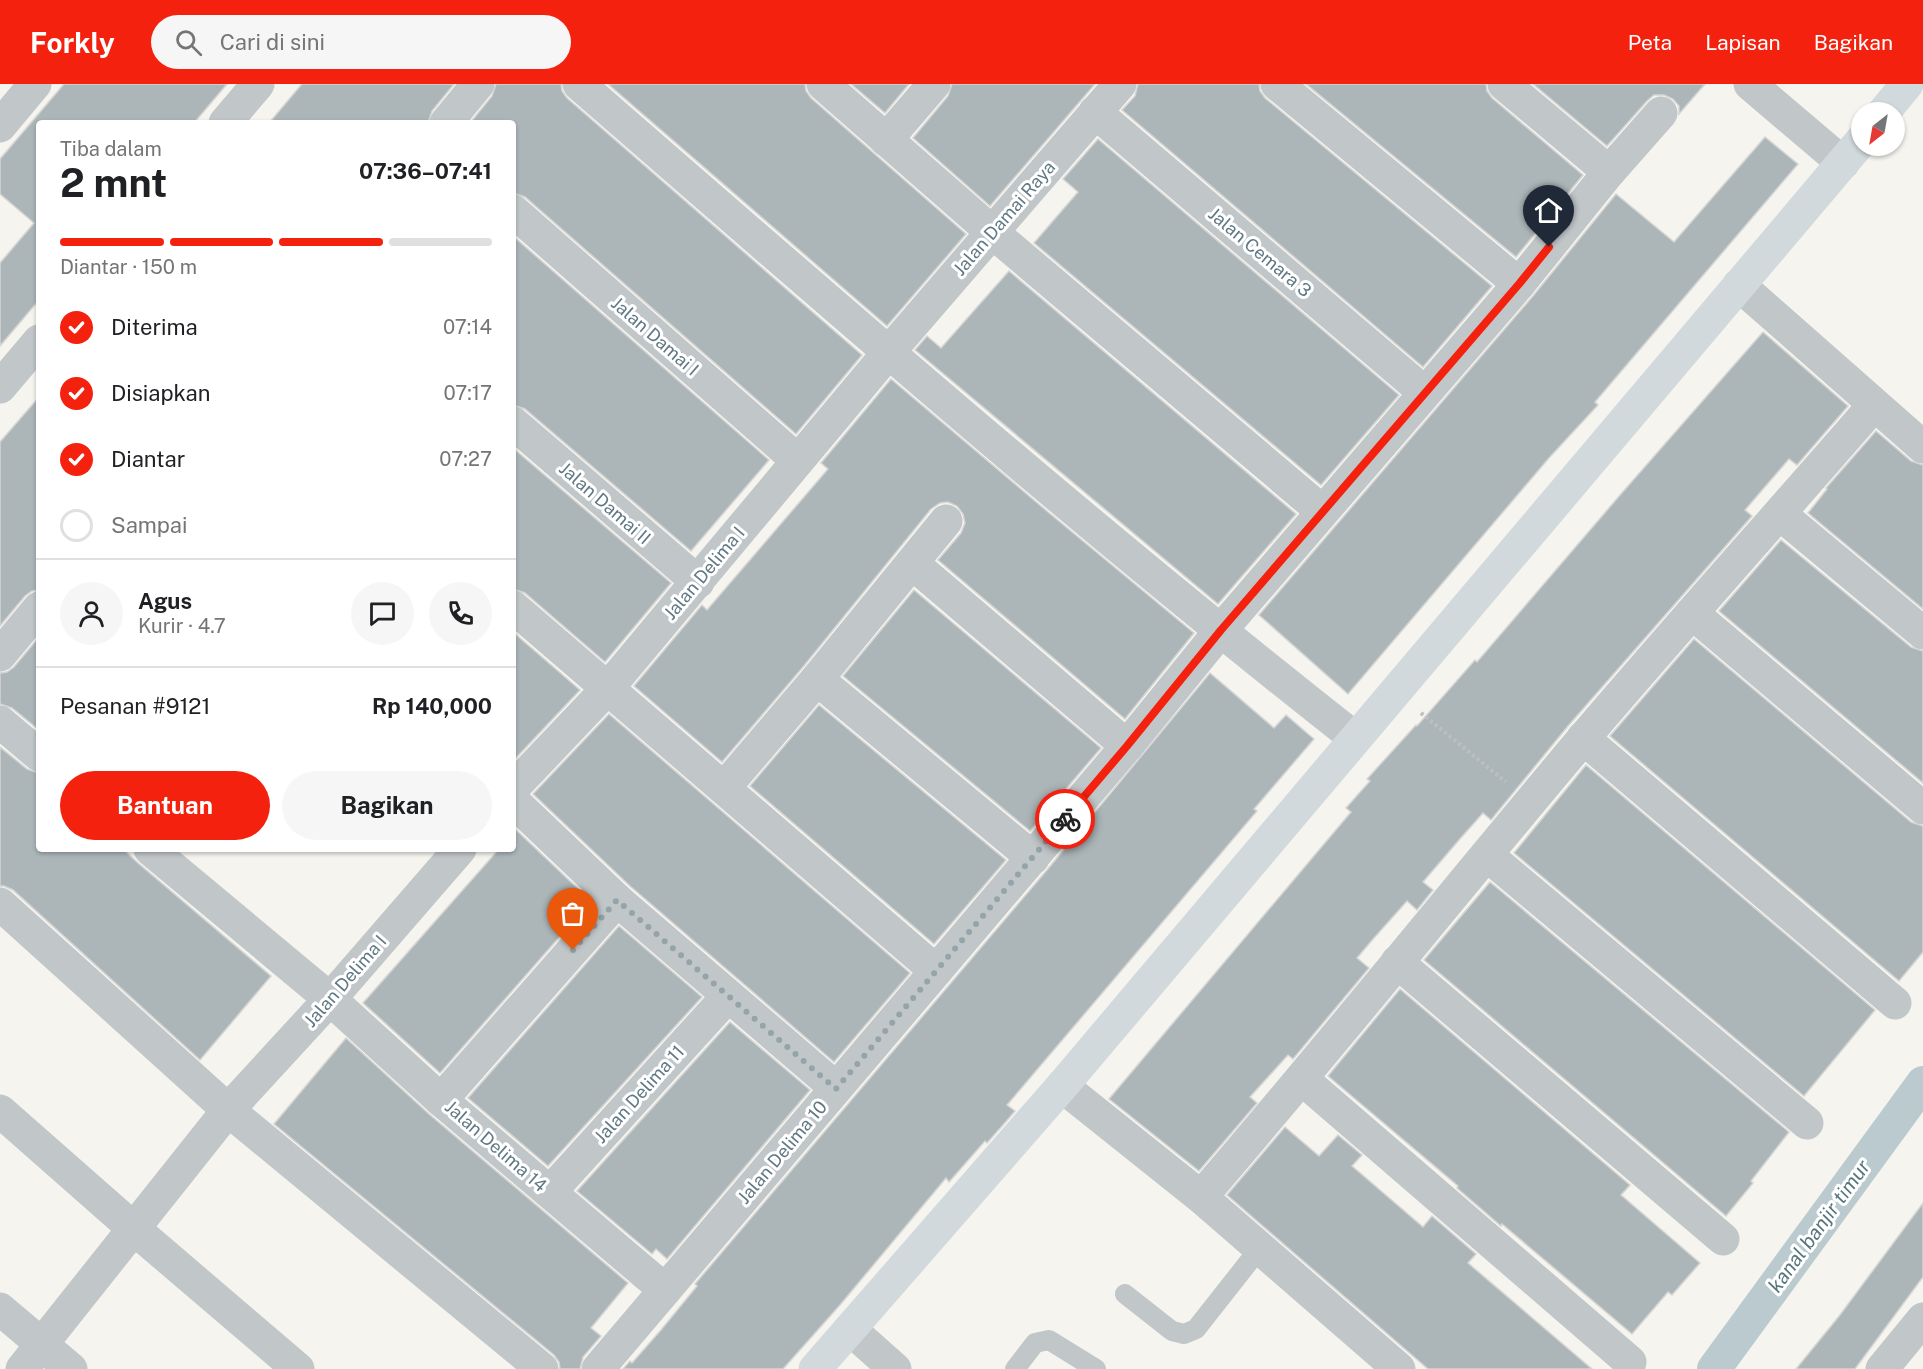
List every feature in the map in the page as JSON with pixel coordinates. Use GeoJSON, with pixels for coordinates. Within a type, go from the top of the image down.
{"type":"FeatureCollection","features":[{"type":"Feature","properties":{"kind":"street"},"geometry":{"type":"LineString","coordinates":[[0,126],[35,84]]}},
{"type":"Feature","properties":{"kind":"street"},"geometry":{"type":"LineString","coordinates":[[228,120],[258,84]]}},
{"type":"Feature","properties":{"kind":"street"},"geometry":{"type":"LineString","coordinates":[[448,120],[478,84]]}},
{"type":"Feature","properties":{"kind":"street"},"geometry":{"type":"LineString","coordinates":[[579,84],[888,353],[1221,630],[1355,738]]}},
{"type":"Feature","properties":{"kind":"street"},"geometry":{"type":"LineString","coordinates":[[823,84],[992,232],[1322,511]]}},
{"type":"Feature","properties":{"kind":"street"},"geometry":{"type":"LineString","coordinates":[[886,140],[934,84]]}},
{"type":"Feature","properties":{"kind":"street","name":"Jalan Damai Raya"},"geometry":{"type":"LineString","coordinates":[[888,353],[1120,84]]}},
{"type":"Feature","properties":{"kind":"street"},"geometry":{"type":"LineString","coordinates":[[1277,84],[1519,284]]}},
{"type":"Feature","properties":{"kind":"street"},"geometry":{"type":"LineString","coordinates":[[1504,84],[1609,172]]}},
{"type":"Feature","properties":{"kind":"street"},"geometry":{"type":"LineString","coordinates":[[1750,84],[1851,151]]}},
{"type":"Feature","properties":{"kind":"street"},"geometry":{"type":"LineString","coordinates":[[1892,102],[1907,84]]}},
{"type":"Feature","properties":{"kind":"street","name":"Jalan Cemara 3"},"geometry":{"type":"LineString","coordinates":[[1095,112],[1424,392]]}},
{"type":"Feature","properties":{"kind":"street","name":"Jalan Delima 10"},"geometry":{"type":"LineString","coordinates":[[598,1369],[1033,858],[1322,511],[1519,284],[1609,172],[1661,113]]}},
{"type":"Feature","properties":{"kind":"street"},"geometry":{"type":"LineString","coordinates":[[815,1369],[1062,1086],[1851,153]]}},
{"type":"Feature","properties":{"kind":"street","name":"Jalan Damai I"},"geometry":{"type":"LineString","coordinates":[[516,214],[797,460]]}},
{"type":"Feature","properties":{"kind":"street"},"geometry":{"type":"LineString","coordinates":[[1739,285],[1923,447]]}},
{"type":"Feature","properties":{"kind":"street"},"geometry":{"type":"LineString","coordinates":[[0,387],[36,345]]}},
{"type":"Feature","properties":{"kind":"street","name":"Jalan Delima I"},"geometry":{"type":"LineString","coordinates":[[516,785],[608,688],[888,353]]}},
{"type":"Feature","properties":{"kind":"street"},"geometry":{"type":"LineString","coordinates":[[1201,1197],[1302,1079],[1583,738],[1874,405]]}},
{"type":"Feature","properties":{"kind":"street","name":"Jalan Damai II"},"geometry":{"type":"LineString","coordinates":[[516,426],[698,582]]}},
{"type":"Feature","properties":{"kind":"street"},"geometry":{"type":"LineString","coordinates":[[1780,514],[1923,633]]}},
{"type":"Feature","properties":{"kind":"street"},"geometry":{"type":"LineString","coordinates":[[724,788],[818,679],[946,521]]}},
{"type":"Feature","properties":{"kind":"street"},"geometry":{"type":"LineString","coordinates":[[912,563],[1127,746]]}},
{"type":"Feature","properties":{"kind":"street"},"geometry":{"type":"LineString","coordinates":[[516,610],[936,971]]}},
{"type":"Feature","properties":{"kind":"street"},"geometry":{"type":"LineString","coordinates":[[0,655],[36,612]]}},
{"type":"Feature","properties":{"kind":"street"},"geometry":{"type":"LineString","coordinates":[[1692,614],[1923,808]]}},
{"type":"Feature","properties":{"kind":"street"},"geometry":{"type":"LineString","coordinates":[[818,679],[1033,858]]}},
{"type":"Feature","properties":{"kind":"street"},"geometry":{"type":"LineString","coordinates":[[0,722],[36,752]]}},
{"type":"Feature","properties":{"kind":"street"},"geometry":{"type":"LineString","coordinates":[[1583,738],[1895,1003]]}},
{"type":"Feature","properties":{"kind":"street"},"geometry":{"type":"LineString","coordinates":[[516,804],[617,900],[836,1089]]}},
{"type":"Feature","properties":{"kind":"street","name":"Jalan Delima 14"},"geometry":{"type":"LineString","coordinates":[[154,852],[330,999],[441,1100],[665,1290]]}},
{"type":"Feature","properties":{"kind":"street","name":"Jalan Delima I"},"geometry":{"type":"LineString","coordinates":[[22,1369],[228,1110],[330,999],[457,852]]}},
{"type":"Feature","properties":{"kind":"street"},"geometry":{"type":"LineString","coordinates":[[1487,855],[1807,1123]]}},
{"type":"Feature","properties":{"kind":"street"},"geometry":{"type":"LineString","coordinates":[[441,1100],[617,900]]}},
{"type":"Feature","properties":{"kind":"street"},"geometry":{"type":"LineString","coordinates":[[0,904],[228,1110],[542,1369]]}},
{"type":"Feature","properties":{"kind":"street"},"geometry":{"type":"LineString","coordinates":[[1397,962],[1723,1239]]}},
{"type":"Feature","properties":{"kind":"street","name":"Jalan Delima 11"},"geometry":{"type":"LineString","coordinates":[[550,1192],[728,996]]}},
{"type":"Feature","properties":{"kind":"street"},"geometry":{"type":"LineString","coordinates":[[1302,1079],[1630,1362]]}},
{"type":"Feature","properties":{"kind":"street"},"geometry":{"type":"LineString","coordinates":[[1062,1086],[1201,1197],[1399,1369]]}},
{"type":"Feature","properties":{"kind":"street"},"geometry":{"type":"LineString","coordinates":[[0,1111],[298,1369]]}},
{"type":"Feature","properties":{"kind":"street"},"geometry":{"type":"LineString","coordinates":[[0,1309],[71,1369]]}},
{"type":"Feature","properties":{"kind":"street"},"geometry":{"type":"LineString","coordinates":[[1882,1369],[1923,1319]]}},
{"type":"Feature","properties":{"kind":"street"},"geometry":{"type":"LineString","coordinates":[[850,1329],[895,1369]]}},
{"type":"Feature","properties":{"kind":"lane"},"geometry":{"type":"LineString","coordinates":[[1125,1294],[1172,1331],[1184,1334],[1196,1329],[1259,1249]]}},
{"type":"Feature","properties":{"kind":"lane"},"geometry":{"type":"LineString","coordinates":[[1015,1369],[1035,1343],[1049,1340],[1096,1369]]}},
{"type":"Feature","properties":{"kind":"path"},"geometry":{"type":"LineString","coordinates":[[1395,692],[1530,802]]}},
{"type":"Feature","properties":{"kind":"building"},"geometry":{"type":"Polygon","coordinates":[[[64,84],[227,84],[197,120],[36,120],[36,304],[0,346],[0,263],[34,223],[0,194],[0,159],[64,84]]]}},
{"type":"Feature","properties":{"kind":"building"},"geometry":{"type":"Polygon","coordinates":[[[302,84],[454,84],[432,111],[429,120],[272,120],[302,84]]]}},
{"type":"Feature","properties":{"kind":"building"},"geometry":{"type":"Polygon","coordinates":[[[496,84],[561,84],[562,91],[567,98],[862,355],[796,434],[525,197],[516,194],[516,120],[472,120],[492,96],[496,84]]]}},
{"type":"Feature","properties":{"kind":"building"},"geometry":{"type":"Polygon","coordinates":[[[608,84],[805,84],[806,91],[811,98],[966,234],[887,326],[608,84]]]}},
{"type":"Feature","properties":{"kind":"building"},"geometry":{"type":"Polygon","coordinates":[[[851,84],[909,84],[885,113],[851,84]]]}},
{"type":"Feature","properties":{"kind":"building"},"geometry":{"type":"Polygon","coordinates":[[[952,84],[1095,84],[990,206],[913,138],[948,96],[952,84]]]}},
{"type":"Feature","properties":{"kind":"building"},"geometry":{"type":"Polygon","coordinates":[[[1138,84],[1259,84],[1260,91],[1265,98],[1492,286],[1423,367],[1122,110],[1135,96],[1138,84]]]}},
{"type":"Feature","properties":{"kind":"building"},"geometry":{"type":"Polygon","coordinates":[[[1306,84],[1486,84],[1487,91],[1492,98],[1583,175],[1516,257],[1306,84]]]}},
{"type":"Feature","properties":{"kind":"building"},"geometry":{"type":"Polygon","coordinates":[[[1533,84],[1705,84],[1679,114],[1679,106],[1673,99],[1664,95],[1654,95],[1607,146],[1533,84]]]}},
{"type":"Feature","properties":{"kind":"building"},"geometry":{"type":"Polygon","coordinates":[[[1765,137],[1798,164],[1595,402],[1598,405],[1549,458],[1348,694],[1259,615],[1533,296],[1616,194],[1674,242],[1765,137]]]}},
{"type":"Feature","properties":{"kind":"building"},"geometry":{"type":"Polygon","coordinates":[[[1098,139],[1399,395],[1321,485],[1034,243],[1078,192],[1063,179],[1098,139]]]}},
{"type":"Feature","properties":{"kind":"building"},"geometry":{"type":"Polygon","coordinates":[[[516,239],[769,460],[691,551],[525,409],[516,406],[516,239]]]}},
{"type":"Feature","properties":{"kind":"building"},"geometry":{"type":"Polygon","coordinates":[[[1009,271],[1296,514],[1218,604],[915,350],[927,336],[941,348],[1009,271]]]}},
{"type":"Feature","properties":{"kind":"building"},"geometry":{"type":"Polygon","coordinates":[[[1763,332],[1848,406],[1797,465],[1789,459],[1745,510],[1752,516],[1568,726],[1491,820],[1483,813],[1423,882],[1433,890],[1417,910],[1407,901],[1357,958],[1369,968],[1293,1059],[1288,1055],[1250,1097],[1257,1103],[1199,1171],[1109,1099],[1351,812],[1346,808],[1370,781],[1367,779],[1475,660],[1477,662],[1763,332]]]}},
{"type":"Feature","properties":{"kind":"building"},"geometry":{"type":"Polygon","coordinates":[[[891,379],[1194,633],[1125,719],[938,560],[961,533],[965,523],[963,514],[957,506],[948,502],[940,503],[931,509],[803,667],[722,762],[634,686],[702,605],[707,610],[828,469],[821,463],[891,379]]]}},
{"type":"Feature","properties":{"kind":"building"},"geometry":{"type":"Polygon","coordinates":[[[36,400],[36,590],[25,596],[0,626],[0,442],[36,400]]]}},
{"type":"Feature","properties":{"kind":"building"},"geometry":{"type":"Polygon","coordinates":[[[1876,431],[1911,461],[1923,465],[1923,609],[1808,513],[1826,488],[1876,431]]]}},
{"type":"Feature","properties":{"kind":"building"},"geometry":{"type":"Polygon","coordinates":[[[516,451],[671,583],[605,662],[525,593],[516,590],[516,451]]]}},
{"type":"Feature","properties":{"kind":"building"},"geometry":{"type":"Polygon","coordinates":[[[1781,540],[1911,647],[1923,651],[1923,783],[1719,611],[1781,540]]]}},
{"type":"Feature","properties":{"kind":"building"},"geometry":{"type":"Polygon","coordinates":[[[914,590],[1101,748],[1030,831],[843,676],[914,590]]]}},
{"type":"Feature","properties":{"kind":"building"},"geometry":{"type":"Polygon","coordinates":[[[516,635],[580,690],[516,758],[516,635]]]}},
{"type":"Feature","properties":{"kind":"building"},"geometry":{"type":"Polygon","coordinates":[[[1694,639],[1911,822],[1923,826],[1923,952],[1899,981],[1610,736],[1694,639]]]}},
{"type":"Feature","properties":{"kind":"building"},"geometry":{"type":"Polygon","coordinates":[[[36,641],[36,728],[12,708],[0,704],[0,673],[7,672],[36,641]]]}},
{"type":"Feature","properties":{"kind":"building"},"geometry":{"type":"Polygon","coordinates":[[[1210,673],[1274,728],[1286,715],[1314,739],[1254,809],[1257,811],[1007,1105],[1015,1111],[949,1182],[946,1178],[840,1305],[783,1369],[623,1369],[630,1361],[632,1363],[661,1330],[697,1286],[695,1284],[1047,870],[1210,673]]]}},
{"type":"Feature","properties":{"kind":"building"},"geometry":{"type":"Polygon","coordinates":[[[819,705],[1006,860],[934,944],[750,786],[819,705]]]}},
{"type":"Feature","properties":{"kind":"building"},"geometry":{"type":"Polygon","coordinates":[[[609,714],[910,973],[834,1062],[630,886],[533,794],[609,714]]]}},
{"type":"Feature","properties":{"kind":"building"},"geometry":{"type":"Polygon","coordinates":[[[0,747],[27,769],[36,772],[36,852],[126,852],[271,976],[200,1060],[13,890],[0,886],[0,747]]]}},
{"type":"Feature","properties":{"kind":"building"},"geometry":{"type":"Polygon","coordinates":[[[1586,765],[1875,1010],[1804,1096],[1514,853],[1586,765]]]}},
{"type":"Feature","properties":{"kind":"building"},"geometry":{"type":"Polygon","coordinates":[[[516,830],[591,901],[440,1073],[363,1003],[496,852],[516,852],[516,830]]]}},
{"type":"Feature","properties":{"kind":"building"},"geometry":{"type":"Polygon","coordinates":[[[1490,882],[1789,1132],[1751,1181],[1753,1183],[1726,1216],[1424,960],[1490,882]]]}},
{"type":"Feature","properties":{"kind":"building"},"geometry":{"type":"Polygon","coordinates":[[[619,926],[702,997],[548,1166],[468,1098],[619,926]]]}},
{"type":"Feature","properties":{"kind":"building"},"geometry":{"type":"Polygon","coordinates":[[[1400,989],[1630,1185],[1621,1195],[1700,1263],[1672,1295],[1668,1292],[1632,1334],[1502,1224],[1501,1226],[1457,1188],[1458,1186],[1328,1076],[1400,989]]]}},
{"type":"Feature","properties":{"kind":"building"},"geometry":{"type":"Polygon","coordinates":[[[730,1022],[810,1090],[667,1259],[656,1249],[652,1254],[577,1191],[730,1022]]]}},
{"type":"Feature","properties":{"kind":"building"},"geometry":{"type":"Polygon","coordinates":[[[346,1038],[429,1114],[628,1283],[591,1328],[601,1336],[583,1357],[580,1369],[560,1369],[559,1362],[554,1355],[274,1124],[346,1038]]]}},
{"type":"Feature","properties":{"kind":"building"},"geometry":{"type":"Polygon","coordinates":[[[1285,1127],[1319,1156],[1338,1135],[1362,1155],[1352,1166],[1423,1227],[1432,1216],[1476,1254],[1468,1263],[1592,1369],[1428,1369],[1227,1195],[1285,1127]]]}},
{"type":"Feature","properties":{"kind":"building"},"geometry":{"type":"Polygon","coordinates":[[[1923,1203],[1923,1277],[1855,1369],[1796,1369],[1840,1315],[1923,1203]]]}},
{"type":"Feature","properties":{"kind":"waterway","name":"kanal banjir timur"},"geometry":{"type":"LineString","coordinates":[[1714,1369],[1923,1083]]}},
{"type":"Feature","properties":{"kind":"way so far"},"geometry":{"type":"LineString","coordinates":[[573,950],[617,900],[836,1089],[1065,819]]}},
{"type":"Feature","properties":{"kind":"route"},"geometry":{"type":"LineString","coordinates":[[1065,819],[1221,630],[1549,247]]}}]}
